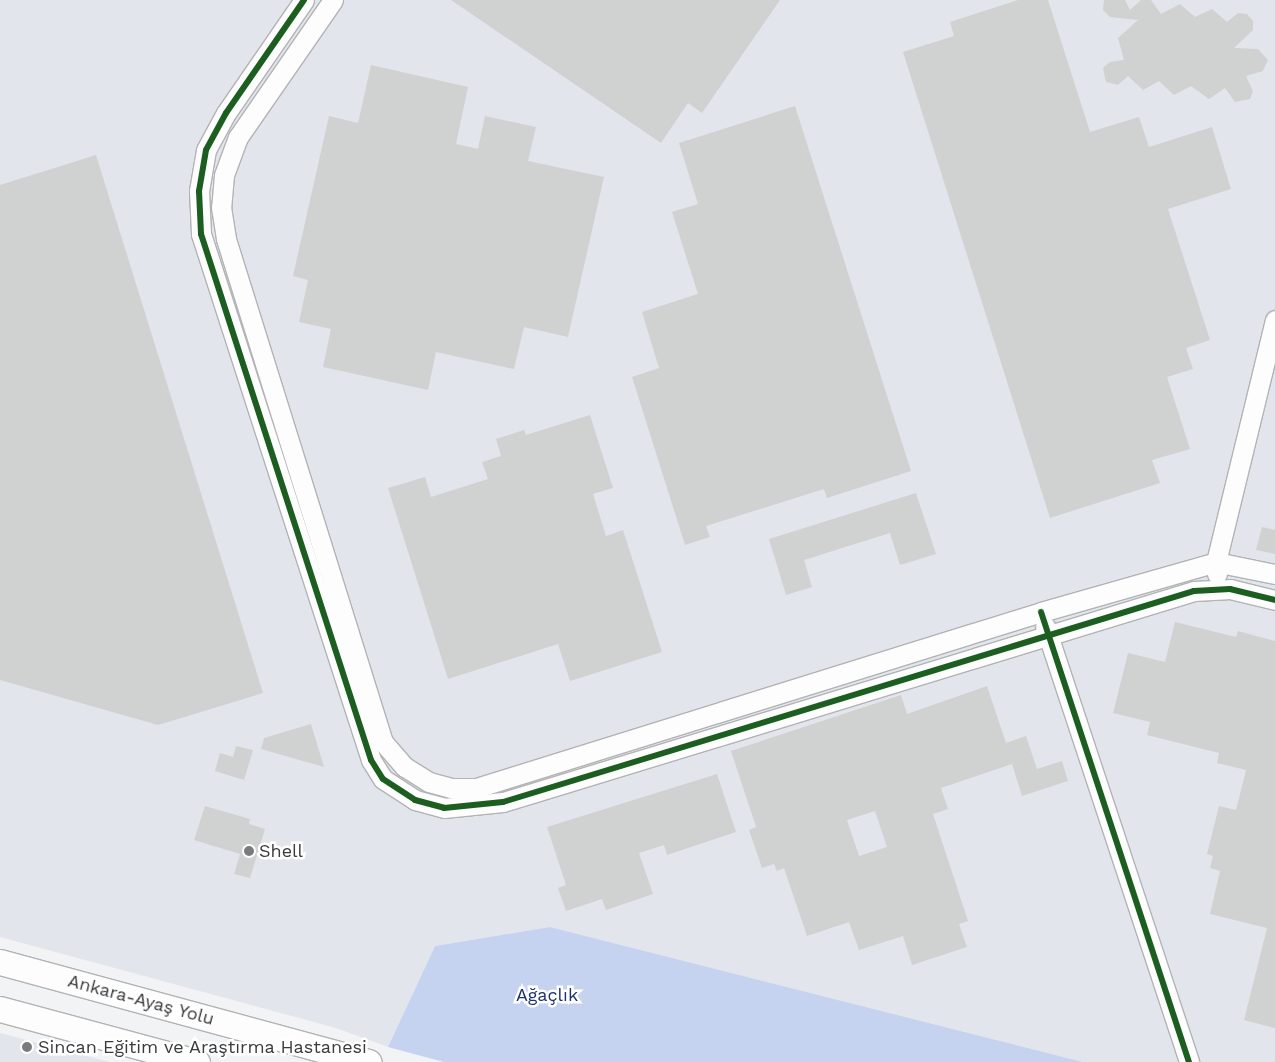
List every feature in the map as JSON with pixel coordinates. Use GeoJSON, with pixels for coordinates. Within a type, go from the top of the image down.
{"type":"FeatureCollection","features":[{"type":"Feature","properties":{"kind":"highway","name":"Ankara-Ayaş Yolu"},"geometry":{"type":"LineString","coordinates":[[0,962],[369,1062]]}},
{"type":"Feature","properties":{"kind":"highway"},"geometry":{"type":"LineString","coordinates":[[0,1009],[197,1062]]}},
{"type":"Feature","properties":{"kind":"street"},"geometry":{"type":"LineString","coordinates":[[304,0],[226,113],[206,150],[199,191],[201,234],[368,750],[383,780],[415,800],[444,808],[502,802],[1049,638],[1194,591],[1219,588],[1275,600]]}},
{"type":"Feature","properties":{"kind":"street"},"geometry":{"type":"LineString","coordinates":[[333,0],[238,137],[224,175],[221,207],[228,249],[383,742],[405,767],[429,782],[451,788],[476,788],[1041,612],[1216,562],[1275,574]]}},
{"type":"Feature","properties":{"kind":"street"},"geometry":{"type":"LineString","coordinates":[[1219,588],[1216,562],[1275,320]]}},
{"type":"Feature","properties":{"kind":"street"},"geometry":{"type":"LineString","coordinates":[[1041,612],[1189,1062]]}},
{"type":"Feature","properties":{"kind":"shaded area"},"geometry":{"type":"Polygon","coordinates":[[[0,0],[1275,0],[1275,1062],[1083,1062],[550,927],[435,946],[388,1047],[336,1028],[0,937],[0,0]]]}},
{"type":"Feature","properties":{"kind":"shaded area","name":"Sincan Eğitim ve Araştırma Hastanesi"},"geometry":{"type":"Polygon","coordinates":[[[0,1033],[110,1062],[0,1062],[0,1033]]]}},
{"type":"Feature","properties":{"kind":"green space","name":"Ağaçlık"},"geometry":{"type":"Polygon","coordinates":[[[550,927],[1083,1062],[444,1062],[388,1047],[435,946],[550,927]]]}},
{"type":"Feature","properties":{"kind":"building"},"geometry":{"type":"Polygon","coordinates":[[[451,0],[780,0],[702,113],[688,103],[661,143],[451,0]]]}},
{"type":"Feature","properties":{"kind":"building"},"geometry":{"type":"Polygon","coordinates":[[[1018,0],[1048,0],[1090,132],[1139,117],[1149,147],[1212,127],[1231,189],[1168,209],[1210,340],[1186,348],[1193,369],[1167,377],[1190,449],[1152,460],[1160,483],[1050,518],[903,52],[954,36],[950,22],[1018,0]]]}},
{"type":"Feature","properties":{"kind":"building"},"geometry":{"type":"Polygon","coordinates":[[[1104,0],[1125,0],[1130,10],[1141,0],[1151,0],[1161,14],[1180,4],[1195,17],[1212,9],[1227,22],[1238,13],[1247,14],[1253,21],[1253,30],[1234,48],[1258,49],[1268,60],[1263,71],[1246,76],[1253,91],[1250,99],[1235,102],[1225,88],[1209,99],[1191,86],[1174,95],[1159,81],[1143,90],[1128,76],[1118,85],[1106,82],[1103,68],[1110,62],[1124,60],[1118,38],[1138,20],[1110,17],[1103,10],[1104,0]]]}},
{"type":"Feature","properties":{"kind":"building"},"geometry":{"type":"Polygon","coordinates":[[[371,65],[468,87],[456,144],[478,149],[485,116],[536,127],[528,161],[604,177],[568,337],[524,327],[514,369],[436,352],[428,390],[323,367],[331,329],[299,322],[308,280],[293,276],[329,116],[358,123],[371,65]]]}},
{"type":"Feature","properties":{"kind":"building"},"geometry":{"type":"Polygon","coordinates":[[[795,106],[911,471],[827,498],[824,489],[706,526],[710,537],[685,545],[632,377],[659,368],[642,312],[698,294],[672,212],[698,204],[679,143],[795,106]]]}},
{"type":"Feature","properties":{"kind":"building"},"geometry":{"type":"Polygon","coordinates":[[[96,155],[263,693],[158,725],[0,680],[0,185],[96,155]]]}},
{"type":"Feature","properties":{"kind":"building"},"geometry":{"type":"Polygon","coordinates":[[[590,415],[613,488],[593,494],[606,536],[623,530],[662,652],[570,681],[558,644],[448,679],[388,488],[425,477],[431,497],[488,479],[482,462],[501,456],[496,439],[524,430],[526,435],[590,415]]]}},
{"type":"Feature","properties":{"kind":"building"},"geometry":{"type":"Polygon","coordinates":[[[916,493],[936,554],[900,565],[890,533],[804,560],[812,587],[786,595],[769,539],[916,493]]]}},
{"type":"Feature","properties":{"kind":"building"},"geometry":{"type":"Polygon","coordinates":[[[1262,527],[1275,530],[1275,554],[1256,550],[1262,527]]]}},
{"type":"Feature","properties":{"kind":"building"},"geometry":{"type":"Polygon","coordinates":[[[1175,622],[1236,637],[1238,631],[1275,641],[1275,1028],[1244,1020],[1267,928],[1210,914],[1220,871],[1210,868],[1213,856],[1207,854],[1219,806],[1236,810],[1246,770],[1217,763],[1219,753],[1147,735],[1150,722],[1113,713],[1128,653],[1165,662],[1175,622]]]}},
{"type":"Feature","properties":{"kind":"building"},"geometry":{"type":"Polygon","coordinates":[[[987,686],[1006,743],[1026,736],[1037,769],[1062,761],[1068,781],[1022,796],[1012,764],[941,788],[948,809],[933,814],[968,921],[959,924],[967,947],[912,965],[903,936],[859,950],[849,922],[807,936],[784,868],[777,871],[774,864],[762,868],[749,830],[756,827],[731,751],[901,695],[907,714],[987,686]],[[875,811],[847,820],[859,856],[887,847],[875,811]]]}},
{"type":"Feature","properties":{"kind":"building"},"geometry":{"type":"Polygon","coordinates":[[[311,724],[324,767],[261,749],[264,738],[311,724]]]}},
{"type":"Feature","properties":{"kind":"building"},"geometry":{"type":"Polygon","coordinates":[[[236,746],[253,750],[244,780],[215,771],[220,753],[233,757],[236,746]]]}},
{"type":"Feature","properties":{"kind":"building"},"geometry":{"type":"Polygon","coordinates":[[[717,774],[736,832],[667,855],[664,845],[639,853],[653,894],[606,910],[602,899],[566,911],[558,888],[566,885],[547,827],[717,774]]]}},
{"type":"Feature","properties":{"kind":"building"},"geometry":{"type":"Polygon","coordinates":[[[205,806],[250,819],[249,824],[265,829],[250,878],[234,874],[240,854],[194,840],[205,806]]]}},
{"type":"Feature","properties":{"kind":"cycle path"},"geometry":{"type":"LineString","coordinates":[[304,0],[226,113],[206,150],[199,191],[201,234],[371,760],[383,779],[415,800],[444,808],[503,802],[1194,591],[1230,589],[1275,600]]}},
{"type":"Feature","properties":{"kind":"cycle path"},"geometry":{"type":"LineString","coordinates":[[1041,612],[1189,1062]]}},
{"type":"Feature","properties":{"kind":"place","name":"Shell"},"geometry":{"type":"Point","coordinates":[249,851]}},
{"type":"Feature","properties":{"kind":"place","name":"Sincan Eğitim ve Araştırma Hastanesi"},"geometry":{"type":"Point","coordinates":[27,1047]}}]}
